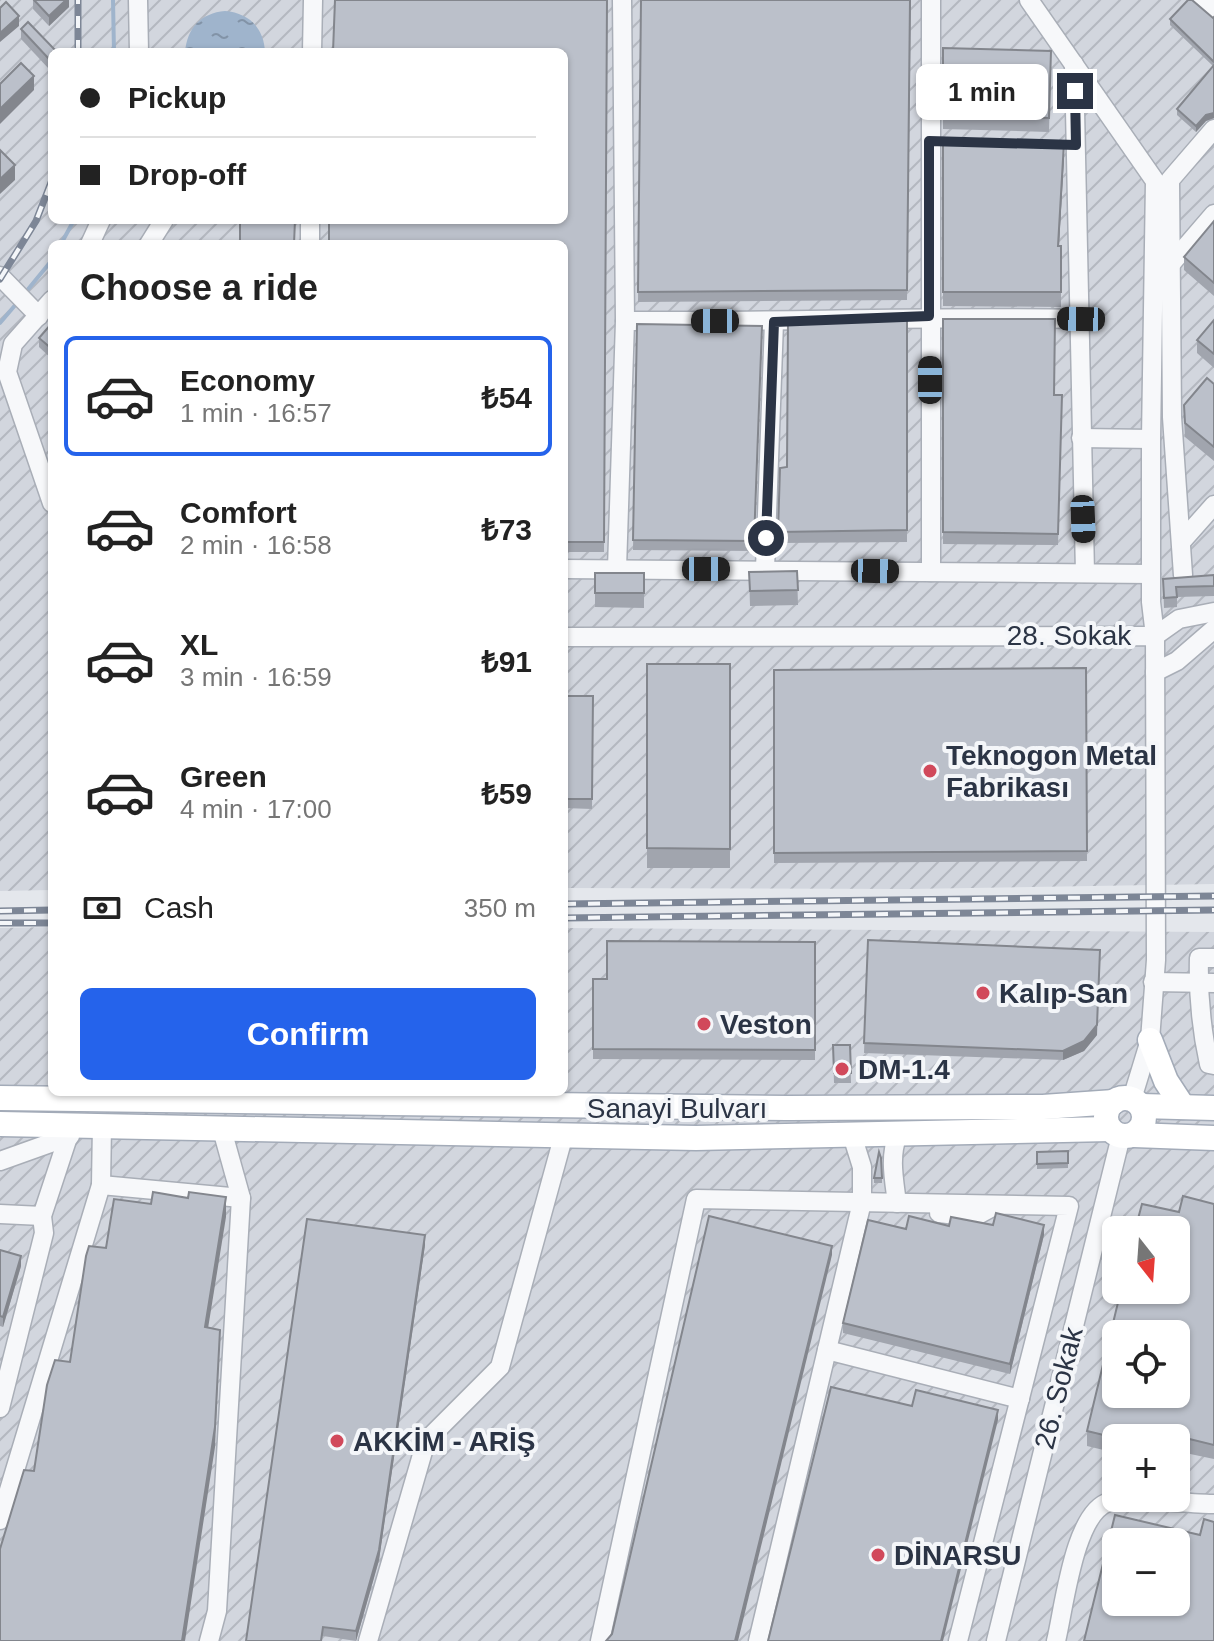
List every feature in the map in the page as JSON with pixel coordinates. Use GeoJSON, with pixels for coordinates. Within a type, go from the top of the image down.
{"type":"FeatureCollection","features":[{"type":"Feature","properties":{"kind":"main road"},"geometry":{"type":"LineString","coordinates":[[1150,1040],[1166,1081],[1183,1107]]}},
{"type":"Feature","properties":{"kind":"main road","name":"Sanayi Bulvarı"},"geometry":{"type":"LineString","coordinates":[[0,1098],[565,1099],[1043,1107],[1129,1102],[1214,1108]]}},
{"type":"Feature","properties":{"kind":"main road"},"geometry":{"type":"LineString","coordinates":[[1129,1102],[1143,1125],[1121,1133],[1106,1117],[1129,1102]]}},
{"type":"Feature","properties":{"kind":"main road","name":"Sanayi Bulvarı"},"geometry":{"type":"LineString","coordinates":[[0,1124],[71,1130],[102,1125],[221,1126],[696,1138],[1121,1133],[1214,1138]]}},
{"type":"Feature","properties":{"kind":"street"},"geometry":{"type":"LineString","coordinates":[[138,0],[139,48]]}},
{"type":"Feature","properties":{"kind":"street"},"geometry":{"type":"LineString","coordinates":[[312,48],[313,0]]}},
{"type":"Feature","properties":{"kind":"street"},"geometry":{"type":"LineString","coordinates":[[617,569],[625,321],[622,0]]}},
{"type":"Feature","properties":{"kind":"street"},"geometry":{"type":"LineString","coordinates":[[931,0],[936,141],[929,316],[931,572]]}},
{"type":"Feature","properties":{"kind":"street"},"geometry":{"type":"LineString","coordinates":[[1029,0],[1155,181],[1151,439],[1151,574],[1155,636]]}},
{"type":"Feature","properties":{"kind":"street"},"geometry":{"type":"LineString","coordinates":[[1201,0],[1214,11]]}},
{"type":"Feature","properties":{"kind":"street"},"geometry":{"type":"LineString","coordinates":[[1074,64],[1068,144],[1081,319],[1085,573]]}},
{"type":"Feature","properties":{"kind":"street"},"geometry":{"type":"LineString","coordinates":[[1183,575],[1172,417],[1170,180],[1214,129]]}},
{"type":"Feature","properties":{"kind":"street"},"geometry":{"type":"LineString","coordinates":[[1170,265],[1214,214]]}},
{"type":"Feature","properties":{"kind":"street"},"geometry":{"type":"LineString","coordinates":[[5,280],[34,310]]}},
{"type":"Feature","properties":{"kind":"street"},"geometry":{"type":"LineString","coordinates":[[48,302],[34,310],[13,344],[7,372],[48,491]]}},
{"type":"Feature","properties":{"kind":"street"},"geometry":{"type":"LineString","coordinates":[[625,321],[774,322],[929,316],[1081,319]]}},
{"type":"Feature","properties":{"kind":"street"},"geometry":{"type":"LineString","coordinates":[[765,569],[774,322]]}},
{"type":"Feature","properties":{"kind":"street"},"geometry":{"type":"LineString","coordinates":[[1081,438],[1151,439]]}},
{"type":"Feature","properties":{"kind":"street"},"geometry":{"type":"LineString","coordinates":[[1182,541],[1214,505]]}},
{"type":"Feature","properties":{"kind":"street"},"geometry":{"type":"LineString","coordinates":[[568,569],[1151,574]]}},
{"type":"Feature","properties":{"kind":"street"},"geometry":{"type":"LineString","coordinates":[[1155,636],[1179,619],[1214,612]]}},
{"type":"Feature","properties":{"kind":"street"},"geometry":{"type":"LineString","coordinates":[[1155,672],[1177,661],[1214,629]]}},
{"type":"Feature","properties":{"kind":"street","name":"28. Sokak"},"geometry":{"type":"LineString","coordinates":[[568,637],[1155,636],[1156,960],[1150,1040],[1129,1102]]}},
{"type":"Feature","properties":{"kind":"street"},"geometry":{"type":"LineString","coordinates":[[1214,958],[1199,958],[1206,983],[1199,1017],[1209,1064],[1214,1065]]}},
{"type":"Feature","properties":{"kind":"street"},"geometry":{"type":"LineString","coordinates":[[1153,982],[1206,983]]}},
{"type":"Feature","properties":{"kind":"street"},"geometry":{"type":"LineString","coordinates":[[0,1520],[101,1185],[102,1125]]}},
{"type":"Feature","properties":{"kind":"street"},"geometry":{"type":"LineString","coordinates":[[209,1641],[217,1611],[220,1580],[241,1198],[221,1126]]}},
{"type":"Feature","properties":{"kind":"street"},"geometry":{"type":"LineString","coordinates":[[0,1161],[71,1130]]}},
{"type":"Feature","properties":{"kind":"street"},"geometry":{"type":"LineString","coordinates":[[0,1408],[44,1233],[42,1216],[71,1130]]}},
{"type":"Feature","properties":{"kind":"street","name":"26. Sokak"},"geometry":{"type":"LineString","coordinates":[[996,1641],[1121,1133]]}},
{"type":"Feature","properties":{"kind":"street"},"geometry":{"type":"LineString","coordinates":[[368,1641],[426,1441],[500,1367],[564,1134]]}},
{"type":"Feature","properties":{"kind":"street"},"geometry":{"type":"LineString","coordinates":[[898,1134],[893,1147],[893,1166],[900,1203]]}},
{"type":"Feature","properties":{"kind":"street"},"geometry":{"type":"LineString","coordinates":[[758,1641],[862,1202],[862,1167],[852,1135]]}},
{"type":"Feature","properties":{"kind":"street"},"geometry":{"type":"LineString","coordinates":[[101,1185],[241,1198]]}},
{"type":"Feature","properties":{"kind":"street"},"geometry":{"type":"LineString","coordinates":[[600,1641],[696,1199],[900,1203],[914,1209],[974,1217],[997,1204],[1069,1206],[958,1641]]}},
{"type":"Feature","properties":{"kind":"street"},"geometry":{"type":"LineString","coordinates":[[0,1214],[42,1216]]}},
{"type":"Feature","properties":{"kind":"street"},"geometry":{"type":"LineString","coordinates":[[827,1350],[1020,1399]]}},
{"type":"Feature","properties":{"kind":"street"},"geometry":{"type":"LineString","coordinates":[[1056,1641],[1082,1528],[1095,1511],[1109,1502],[1214,1504]]}},
{"type":"Feature","properties":{"kind":"shaded area"},"geometry":{"type":"Polygon","coordinates":[[[0,0],[1214,0],[1214,884],[909,889],[568,888],[568,240],[48,240],[48,890],[0,891],[0,0]]]}},
{"type":"Feature","properties":{"kind":"shaded area"},"geometry":{"type":"Polygon","coordinates":[[[48,927],[48,1096],[568,1096],[568,928],[1214,932],[1214,1641],[0,1641],[0,928],[48,927]]]}},
{"type":"Feature","properties":{"kind":"water"},"geometry":{"type":"Polygon","coordinates":[[[216,12],[234,12],[254,23],[265,48],[185,48],[197,23],[216,12]]]}},
{"type":"Feature","properties":{"kind":"building"},"geometry":{"type":"Polygon","coordinates":[[[34,0],[66,0],[49,16],[34,0]]]}},
{"type":"Feature","properties":{"kind":"building"},"geometry":{"type":"Polygon","coordinates":[[[335,0],[607,0],[604,542],[568,542],[568,240],[329,240],[329,224],[568,224],[568,48],[333,48],[335,0]]]}},
{"type":"Feature","properties":{"kind":"building"},"geometry":{"type":"Polygon","coordinates":[[[641,0],[910,0],[907,290],[638,292],[641,0]]]}},
{"type":"Feature","properties":{"kind":"building"},"geometry":{"type":"Polygon","coordinates":[[[1188,0],[1214,17],[1214,62],[1170,19],[1188,0]]]}},
{"type":"Feature","properties":{"kind":"building"},"geometry":{"type":"Polygon","coordinates":[[[6,2],[19,16],[0,33],[0,8],[6,2]]]}},
{"type":"Feature","properties":{"kind":"building"},"geometry":{"type":"Polygon","coordinates":[[[28,22],[53,48],[48,48],[48,58],[21,29],[28,22]]]}},
{"type":"Feature","properties":{"kind":"building"},"geometry":{"type":"Polygon","coordinates":[[[943,48],[1051,51],[1049,118],[943,115],[943,48]]]}},
{"type":"Feature","properties":{"kind":"building"},"geometry":{"type":"Polygon","coordinates":[[[21,63],[34,76],[0,109],[0,84],[21,63]]]}},
{"type":"Feature","properties":{"kind":"building"},"geometry":{"type":"Polygon","coordinates":[[[1214,65],[1214,113],[1206,115],[1196,126],[1177,109],[1214,65]]]}},
{"type":"Feature","properties":{"kind":"building"},"geometry":{"type":"Polygon","coordinates":[[[943,139],[1064,142],[1058,246],[1061,246],[1061,292],[943,292],[943,139]]]}},
{"type":"Feature","properties":{"kind":"building"},"geometry":{"type":"Polygon","coordinates":[[[0,150],[15,165],[0,179],[0,150]]]}},
{"type":"Feature","properties":{"kind":"building"},"geometry":{"type":"Polygon","coordinates":[[[1214,221],[1214,283],[1184,257],[1214,221]]]}},
{"type":"Feature","properties":{"kind":"building"},"geometry":{"type":"Polygon","coordinates":[[[240,224],[295,224],[294,240],[240,240],[240,224]]]}},
{"type":"Feature","properties":{"kind":"building"},"geometry":{"type":"Polygon","coordinates":[[[907,319],[907,530],[778,532],[780,468],[787,467],[788,321],[907,319]]]}},
{"type":"Feature","properties":{"kind":"building"},"geometry":{"type":"Polygon","coordinates":[[[943,319],[1055,319],[1054,395],[1062,395],[1058,534],[943,532],[943,319]]]}},
{"type":"Feature","properties":{"kind":"building"},"geometry":{"type":"Polygon","coordinates":[[[1214,320],[1214,354],[1197,340],[1214,320]]]}},
{"type":"Feature","properties":{"kind":"building"},"geometry":{"type":"Polygon","coordinates":[[[637,324],[762,326],[754,541],[633,540],[637,324]]]}},
{"type":"Feature","properties":{"kind":"building"},"geometry":{"type":"Polygon","coordinates":[[[48,328],[48,346],[39,338],[48,328]]]}},
{"type":"Feature","properties":{"kind":"building"},"geometry":{"type":"Polygon","coordinates":[[[1207,378],[1214,384],[1214,447],[1185,423],[1184,405],[1207,378]]]}},
{"type":"Feature","properties":{"kind":"building"},"geometry":{"type":"Polygon","coordinates":[[[797,571],[798,590],[750,591],[749,572],[797,571]]]}},
{"type":"Feature","properties":{"kind":"building"},"geometry":{"type":"Polygon","coordinates":[[[595,573],[644,573],[644,593],[595,593],[595,573]]]}},
{"type":"Feature","properties":{"kind":"building"},"geometry":{"type":"Polygon","coordinates":[[[1214,575],[1214,586],[1176,587],[1177,597],[1164,598],[1163,579],[1214,575]]]}},
{"type":"Feature","properties":{"kind":"building"},"geometry":{"type":"Polygon","coordinates":[[[647,664],[730,664],[730,849],[647,848],[647,664]]]}},
{"type":"Feature","properties":{"kind":"building","name":"Teknogon Metal Fabrikası"},"geometry":{"type":"Polygon","coordinates":[[[1086,668],[1087,851],[774,853],[774,670],[1086,668]]]}},
{"type":"Feature","properties":{"kind":"building"},"geometry":{"type":"Polygon","coordinates":[[[568,696],[593,696],[592,799],[568,799],[568,696]]]}},
{"type":"Feature","properties":{"kind":"building","name":"Kalıp-San"},"geometry":{"type":"Polygon","coordinates":[[[868,940],[1100,950],[1097,1025],[1084,1041],[1063,1051],[864,1043],[868,940]]]}},
{"type":"Feature","properties":{"kind":"building","name":"Veston"},"geometry":{"type":"Polygon","coordinates":[[[607,941],[815,942],[815,1050],[593,1049],[593,979],[607,979],[607,941]]]}},
{"type":"Feature","properties":{"kind":"building","name":"DM-1.4"},"geometry":{"type":"Polygon","coordinates":[[[833,1045],[850,1045],[851,1073],[834,1073],[833,1045]]]}},
{"type":"Feature","properties":{"kind":"building"},"geometry":{"type":"Polygon","coordinates":[[[1068,1151],[1068,1163],[1037,1164],[1037,1152],[1068,1151]]]}},
{"type":"Feature","properties":{"kind":"building"},"geometry":{"type":"Polygon","coordinates":[[[879,1152],[882,1178],[874,1178],[879,1152]]]}},
{"type":"Feature","properties":{"kind":"building"},"geometry":{"type":"Polygon","coordinates":[[[153,1192],[188,1198],[189,1192],[226,1197],[205,1327],[220,1330],[215,1427],[182,1641],[0,1641],[0,1549],[24,1470],[34,1471],[47,1385],[55,1360],[70,1362],[89,1246],[106,1248],[114,1199],[151,1204],[153,1192]]]}},
{"type":"Feature","properties":{"kind":"building"},"geometry":{"type":"Polygon","coordinates":[[[1183,1196],[1214,1204],[1214,1445],[1190,1439],[1190,1424],[1102,1424],[1102,1435],[1087,1431],[1102,1369],[1102,1408],[1190,1408],[1190,1320],[1114,1320],[1118,1304],[1190,1304],[1190,1216],[1139,1216],[1142,1204],[1179,1212],[1183,1196]]]}},
{"type":"Feature","properties":{"kind":"building"},"geometry":{"type":"Polygon","coordinates":[[[996,1213],[1044,1225],[1010,1364],[843,1323],[868,1220],[906,1229],[909,1216],[949,1226],[951,1217],[993,1225],[996,1213]]]}},
{"type":"Feature","properties":{"kind":"building"},"geometry":{"type":"Polygon","coordinates":[[[709,1216],[832,1246],[735,1641],[606,1641],[612,1634],[709,1216]]]}},
{"type":"Feature","properties":{"kind":"building","name":"AKKİM - ARİŞ"},"geometry":{"type":"Polygon","coordinates":[[[307,1219],[425,1235],[379,1550],[356,1631],[323,1627],[321,1641],[246,1641],[307,1219]]]}},
{"type":"Feature","properties":{"kind":"building"},"geometry":{"type":"Polygon","coordinates":[[[0,1250],[21,1256],[3,1317],[0,1316],[0,1250]]]}},
{"type":"Feature","properties":{"kind":"building","name":"DİNARSU"},"geometry":{"type":"Polygon","coordinates":[[[831,1387],[912,1406],[916,1390],[998,1410],[941,1641],[768,1641],[831,1387]]]}},
{"type":"Feature","properties":{"kind":"building"},"geometry":{"type":"Polygon","coordinates":[[[1115,1515],[1170,1528],[1112,1528],[1115,1515]]]}},
{"type":"Feature","properties":{"kind":"building"},"geometry":{"type":"Polygon","coordinates":[[[1204,1519],[1214,1522],[1214,1641],[1084,1641],[1102,1568],[1102,1616],[1190,1616],[1190,1533],[1200,1535],[1204,1519]]]}},
{"type":"Feature","properties":{"kind":"waterway"},"geometry":{"type":"LineString","coordinates":[[113,0],[114,48]]}},
{"type":"Feature","properties":{"kind":"waterway"},"geometry":{"type":"LineString","coordinates":[[63,240],[72,224]]}},
{"type":"Feature","properties":{"kind":"waterway"},"geometry":{"type":"LineString","coordinates":[[25,293],[48,265]]}},
{"type":"Feature","properties":{"kind":"waterway"},"geometry":{"type":"LineString","coordinates":[[0,323],[17,303]]}},
{"type":"Feature","properties":{"kind":"railway"},"geometry":{"type":"LineString","coordinates":[[78,0],[78,48]]}},
{"type":"Feature","properties":{"kind":"railway"},"geometry":{"type":"LineString","coordinates":[[0,279],[36,221],[48,190]]}},
{"type":"Feature","properties":{"kind":"railway"},"geometry":{"type":"LineString","coordinates":[[568,904],[1214,896]]}},
{"type":"Feature","properties":{"kind":"railway"},"geometry":{"type":"LineString","coordinates":[[0,911],[48,910]]}},
{"type":"Feature","properties":{"kind":"railway"},"geometry":{"type":"LineString","coordinates":[[568,918],[1214,910]]}},
{"type":"Feature","properties":{"kind":"railway"},"geometry":{"type":"LineString","coordinates":[[0,923],[48,923]]}},
{"type":"Feature","properties":{"kind":"place","name":"Teknogon Metal Fabrikası"},"geometry":{"type":"Point","coordinates":[930,771]}},
{"type":"Feature","properties":{"kind":"place","name":"Kalıp-San"},"geometry":{"type":"Point","coordinates":[983,993]}},
{"type":"Feature","properties":{"kind":"place","name":"Veston"},"geometry":{"type":"Point","coordinates":[704,1024]}},
{"type":"Feature","properties":{"kind":"place","name":"DM-1.4"},"geometry":{"type":"Point","coordinates":[842,1069]}},
{"type":"Feature","properties":{"kind":"place","name":"AKKİM - ARİŞ"},"geometry":{"type":"Point","coordinates":[337,1441]}},
{"type":"Feature","properties":{"kind":"place","name":"DİNARSU"},"geometry":{"type":"Point","coordinates":[878,1555]}},
{"type":"Feature","properties":{"kind":"route"},"geometry":{"type":"LineString","coordinates":[[766,538],[774,322],[929,316],[929,141],[1076,145],[1075,91]]}}]}
